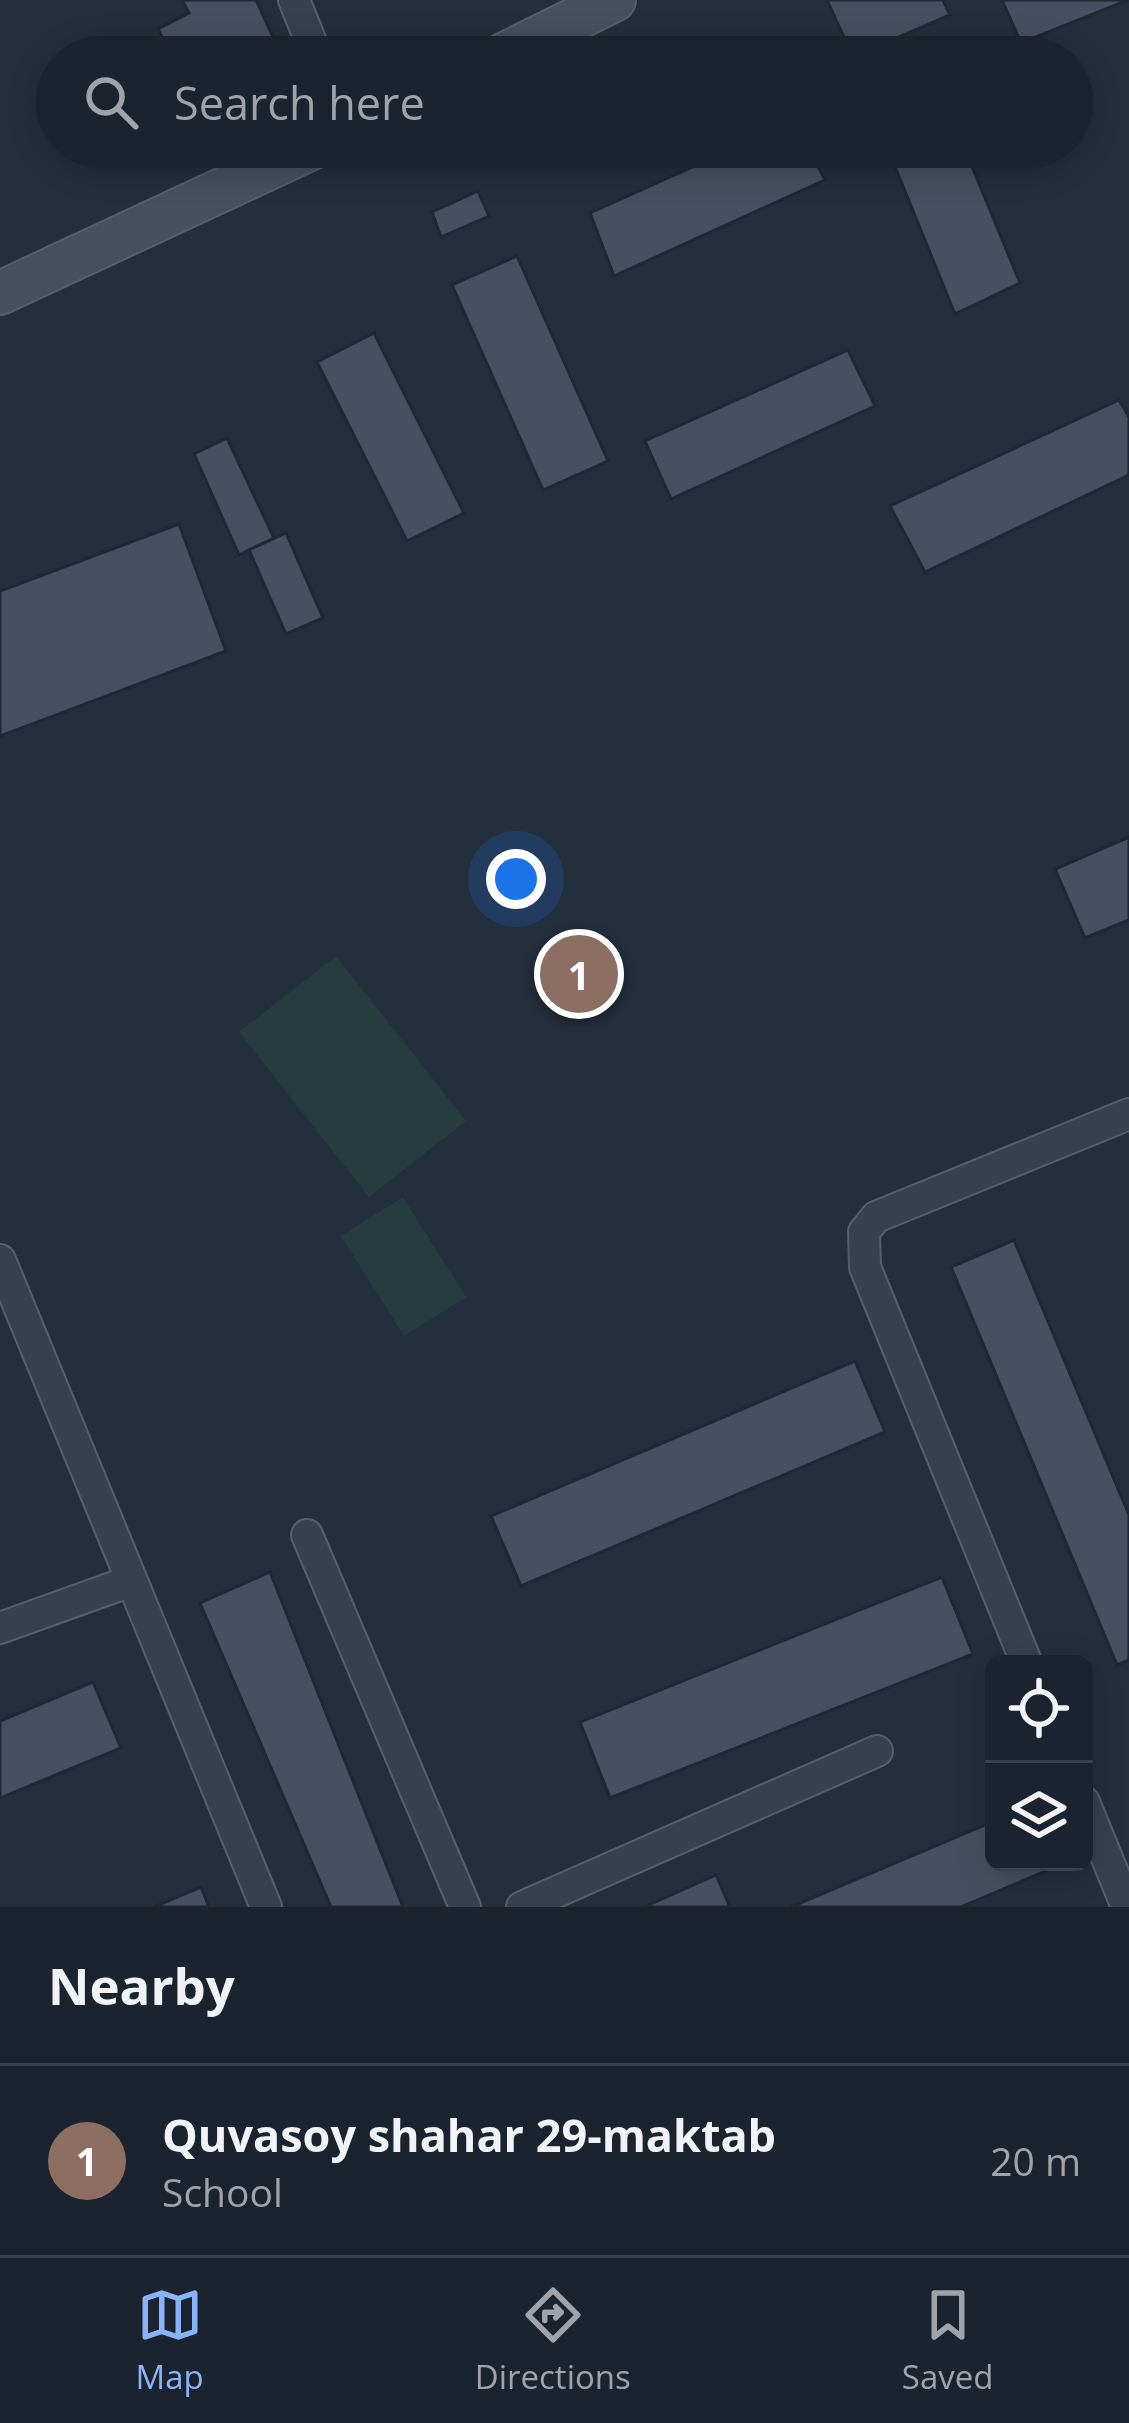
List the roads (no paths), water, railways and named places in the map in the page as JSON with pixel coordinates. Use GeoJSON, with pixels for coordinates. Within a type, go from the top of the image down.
{"type":"FeatureCollection","features":[{"type":"Feature","properties":{"kind":"street"},"geometry":{"type":"LineString","coordinates":[[294,0],[309,36]]}},
{"type":"Feature","properties":{"kind":"street"},"geometry":{"type":"LineString","coordinates":[[541,36],[614,0]]}},
{"type":"Feature","properties":{"kind":"street"},"geometry":{"type":"LineString","coordinates":[[0,293],[269,168]]}},
{"type":"Feature","properties":{"kind":"street"},"geometry":{"type":"LineString","coordinates":[[1024,1655],[865,1267],[864,1232],[876,1216],[1129,1114]]}},
{"type":"Feature","properties":{"kind":"street"},"geometry":{"type":"LineString","coordinates":[[0,1260],[266,1907]]}},
{"type":"Feature","properties":{"kind":"street"},"geometry":{"type":"LineString","coordinates":[[307,1535],[464,1907]]}},
{"type":"Feature","properties":{"kind":"street"},"geometry":{"type":"LineString","coordinates":[[0,1628],[130,1581]]}},
{"type":"Feature","properties":{"kind":"street"},"geometry":{"type":"LineString","coordinates":[[522,1907],[877,1750]]}},
{"type":"Feature","properties":{"kind":"street"},"geometry":{"type":"LineString","coordinates":[[1093,1824],[1127,1907]]}},
{"type":"Feature","properties":{"kind":"place","name":"Quvasoy shahar 29-maktab"},"geometry":{"type":"Point","coordinates":[579,974]}}]}
